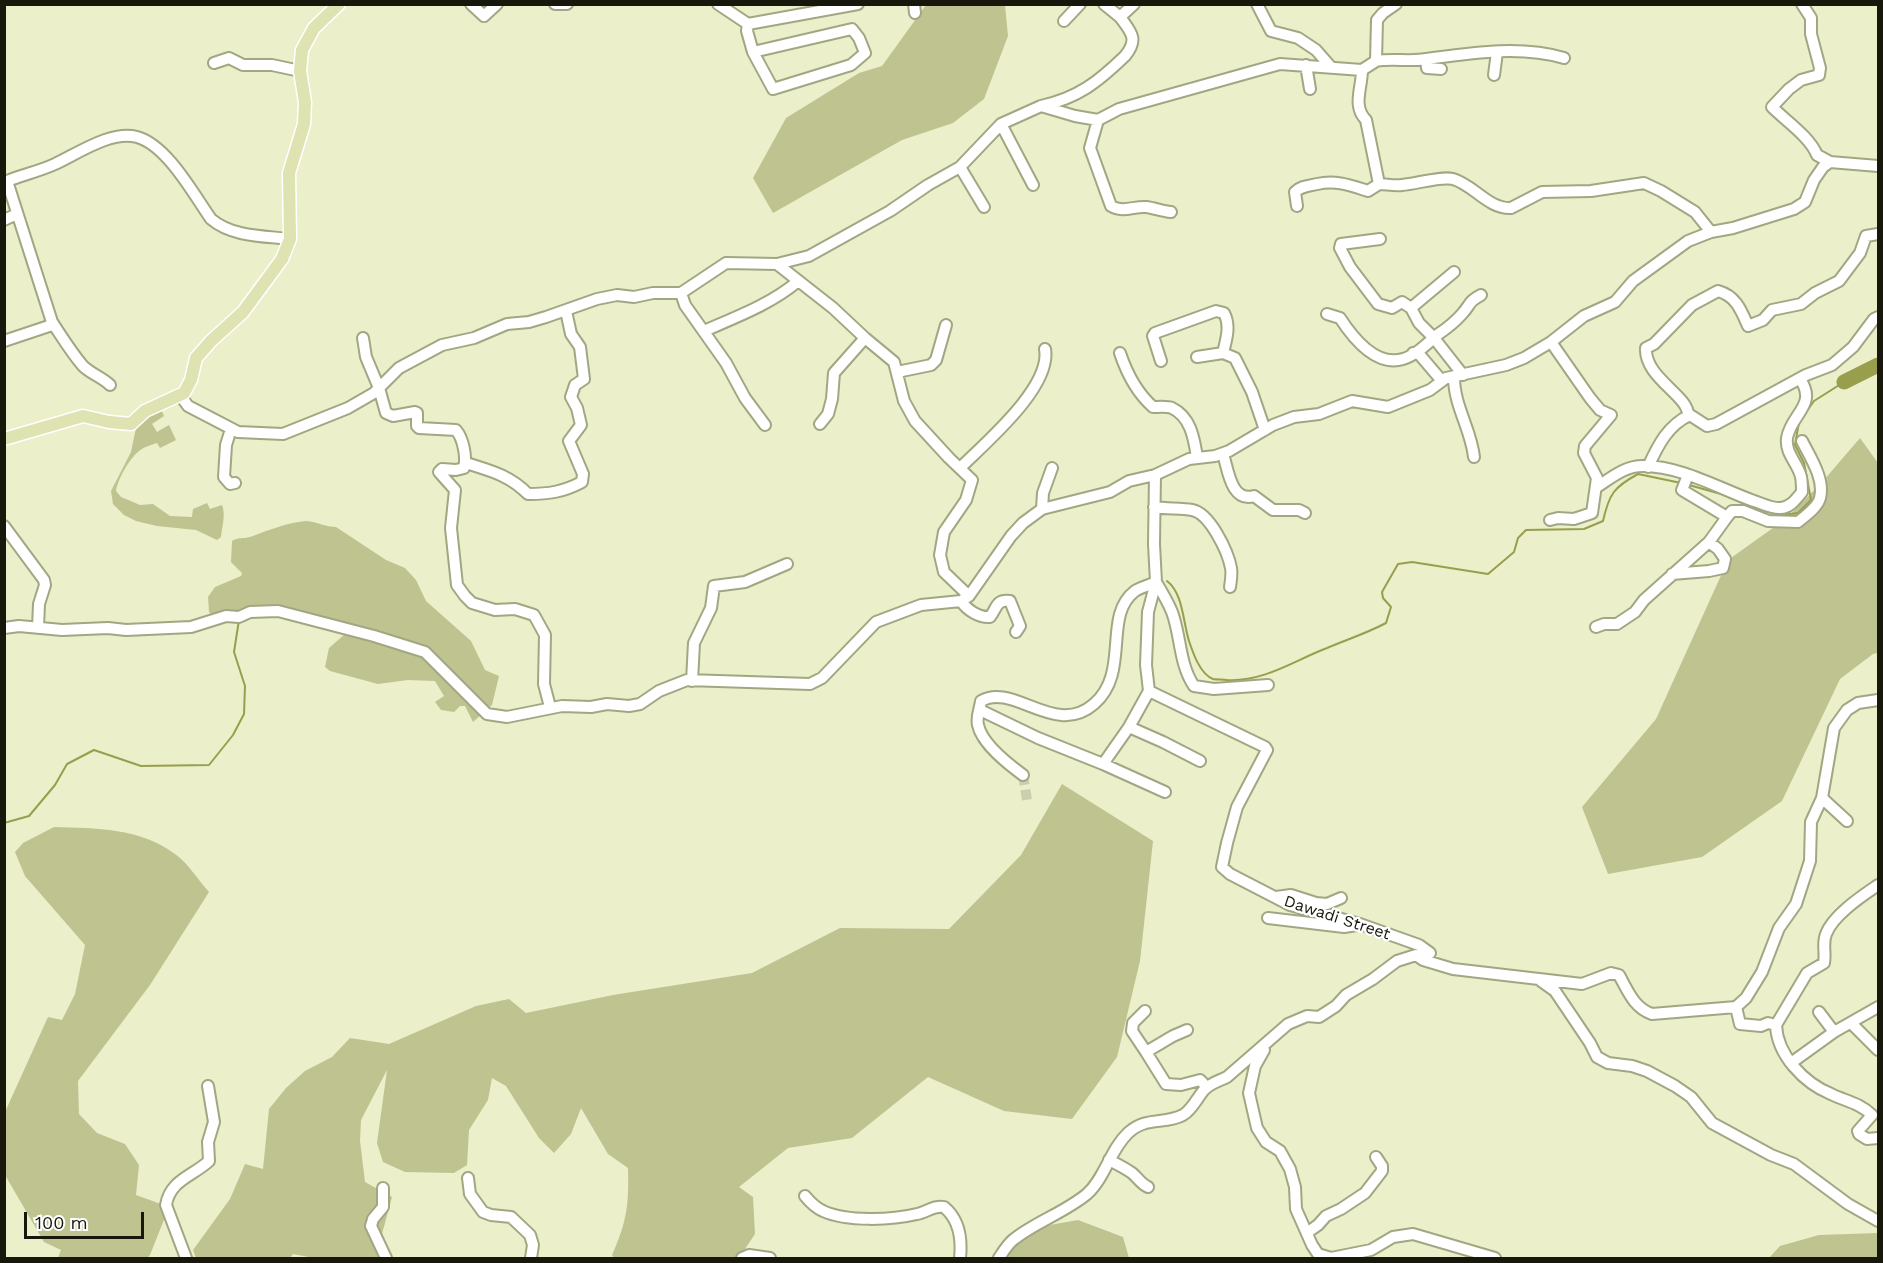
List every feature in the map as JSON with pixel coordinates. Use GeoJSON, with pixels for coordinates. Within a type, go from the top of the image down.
{"type":"FeatureCollection","features":[{"type":"Feature","properties":{"kind":"main road"},"geometry":{"type":"LineString","coordinates":[[4,439],[82,416],[109,423],[131,424],[145,411],[184,393],[191,380],[196,357],[243,312],[268,276],[279,265],[290,239],[290,173],[304,124],[305,102],[300,71],[302,50],[314,28],[339,4]]}},
{"type":"Feature","properties":{"kind":"street"},"geometry":{"type":"LineString","coordinates":[[471,4],[484,16],[497,4]]}},
{"type":"Feature","properties":{"kind":"street"},"geometry":{"type":"LineString","coordinates":[[555,4],[567,4]]}},
{"type":"Feature","properties":{"kind":"street"},"geometry":{"type":"LineString","coordinates":[[717,4],[748,24],[858,4]]}},
{"type":"Feature","properties":{"kind":"street"},"geometry":{"type":"LineString","coordinates":[[1064,21],[1080,4]]}},
{"type":"Feature","properties":{"kind":"street"},"geometry":{"type":"LineString","coordinates":[[180,394],[188,406],[231,429],[250,434],[283,434],[348,408],[379,388],[392,373],[436,347],[474,338],[507,324],[529,322],[566,311],[597,299],[617,295],[634,297],[653,293],[681,293],[726,263],[777,264],[809,256],[890,211],[960,167],[1001,124],[1041,106],[1060,102],[1092,86],[1125,56],[1134,39],[1120,17],[1104,4]]}},
{"type":"Feature","properties":{"kind":"street"},"geometry":{"type":"LineString","coordinates":[[1120,17],[1134,4]]}},
{"type":"Feature","properties":{"kind":"street"},"geometry":{"type":"LineString","coordinates":[[1257,4],[1271,31],[1298,38],[1316,50],[1330,66]]}},
{"type":"Feature","properties":{"kind":"street"},"geometry":{"type":"LineString","coordinates":[[1376,61],[1377,20],[1396,4]]}},
{"type":"Feature","properties":{"kind":"street"},"geometry":{"type":"LineString","coordinates":[[1802,4],[1811,18],[1811,34],[1820,68],[1819,75],[1801,80],[1789,89],[1772,108],[1805,139],[1815,150],[1816,156],[1830,162],[1878,166]]}},
{"type":"Feature","properties":{"kind":"street"},"geometry":{"type":"LineString","coordinates":[[748,24],[747,32],[753,52],[773,89],[851,65],[865,53],[859,38],[852,29],[753,52]]}},
{"type":"Feature","properties":{"kind":"street"},"geometry":{"type":"LineString","coordinates":[[1041,106],[1098,120],[1119,108],[1280,64],[1362,69],[1376,61],[1388,59],[1415,61],[1467,53],[1497,52],[1523,52],[1564,58]]}},
{"type":"Feature","properties":{"kind":"street"},"geometry":{"type":"LineString","coordinates":[[1494,75],[1497,52]]}},
{"type":"Feature","properties":{"kind":"street"},"geometry":{"type":"LineString","coordinates":[[214,63],[229,58],[243,65],[272,65],[300,71]]}},
{"type":"Feature","properties":{"kind":"street"},"geometry":{"type":"LineString","coordinates":[[1426,59],[1427,68],[1441,69]]}},
{"type":"Feature","properties":{"kind":"street"},"geometry":{"type":"LineString","coordinates":[[1306,65],[1310,89]]}},
{"type":"Feature","properties":{"kind":"street"},"geometry":{"type":"LineString","coordinates":[[1362,69],[1359,113],[1366,120],[1378,184]]}},
{"type":"Feature","properties":{"kind":"street"},"geometry":{"type":"LineString","coordinates":[[1098,120],[1090,148],[1111,206],[1130,210],[1142,207],[1171,212]]}},
{"type":"Feature","properties":{"kind":"street"},"geometry":{"type":"LineString","coordinates":[[1001,124],[1033,185]]}},
{"type":"Feature","properties":{"kind":"street"},"geometry":{"type":"LineString","coordinates":[[110,386],[105,380],[84,367],[63,341],[52,322],[6,178],[54,165],[94,144],[126,136],[138,137],[152,145],[176,167],[216,224],[235,232],[290,239]]}},
{"type":"Feature","properties":{"kind":"street"},"geometry":{"type":"LineString","coordinates":[[1016,632],[1020,627],[1019,621],[1010,601],[1003,600],[997,603],[990,617],[982,617],[965,607],[965,599],[1011,536],[1023,523],[1042,509],[1110,492],[1129,481],[1155,475],[1189,459],[1223,454],[1265,430],[1294,417],[1319,414],[1352,401],[1388,407],[1412,398],[1442,381],[1514,362],[1551,342],[1584,316],[1616,302],[1633,281],[1688,241],[1711,232],[1733,228],[1794,209],[1805,202],[1814,180],[1823,167],[1830,162]]}},
{"type":"Feature","properties":{"kind":"street"},"geometry":{"type":"LineString","coordinates":[[960,167],[984,207]]}},
{"type":"Feature","properties":{"kind":"street"},"geometry":{"type":"LineString","coordinates":[[1297,206],[1295,192],[1304,186],[1328,182],[1340,182],[1368,191],[1378,184],[1398,186],[1452,179],[1465,184],[1496,206],[1511,208],[1542,192],[1590,191],[1644,183],[1695,212],[1711,232]]}},
{"type":"Feature","properties":{"kind":"street"},"geometry":{"type":"LineString","coordinates":[[4,220],[17,214]]}},
{"type":"Feature","properties":{"kind":"street"},"geometry":{"type":"LineString","coordinates":[[1688,417],[1689,410],[1686,404],[1660,381],[1651,367],[1645,353],[1646,348],[1654,344],[1692,305],[1718,291],[1727,294],[1737,304],[1748,326],[1763,320],[1773,310],[1801,304],[1815,293],[1839,281],[1860,253],[1866,236],[1878,234]]}},
{"type":"Feature","properties":{"kind":"street"},"geometry":{"type":"LineString","coordinates":[[1380,239],[1341,244],[1340,248],[1350,267],[1378,304],[1392,308],[1402,302],[1411,309],[1419,324],[1434,338],[1458,376]]}},
{"type":"Feature","properties":{"kind":"street"},"geometry":{"type":"LineString","coordinates":[[777,264],[833,308],[894,362],[904,401],[915,422],[972,480],[966,500],[944,532],[940,555],[944,572],[965,599]]}},
{"type":"Feature","properties":{"kind":"street"},"geometry":{"type":"LineString","coordinates":[[1411,309],[1454,272]]}},
{"type":"Feature","properties":{"kind":"street"},"geometry":{"type":"LineString","coordinates":[[705,331],[758,306],[786,291],[797,282]]}},
{"type":"Feature","properties":{"kind":"street"},"geometry":{"type":"LineString","coordinates":[[681,293],[685,305],[705,331],[745,398],[765,424]]}},
{"type":"Feature","properties":{"kind":"street"},"geometry":{"type":"LineString","coordinates":[[1327,314],[1340,318],[1353,338],[1366,350],[1394,360],[1404,359],[1434,338],[1463,313],[1470,301],[1481,295]]}},
{"type":"Feature","properties":{"kind":"street"},"geometry":{"type":"LineString","coordinates":[[466,463],[504,475],[516,482],[528,494],[552,494],[582,482],[583,474],[569,441],[581,425],[577,408],[571,397],[575,385],[584,379],[580,347],[571,334],[566,311]]}},
{"type":"Feature","properties":{"kind":"street"},"geometry":{"type":"LineString","coordinates":[[1161,361],[1155,333],[1216,311],[1224,313],[1228,320],[1228,333],[1223,353]]}},
{"type":"Feature","properties":{"kind":"street"},"geometry":{"type":"LineString","coordinates":[[1648,467],[1657,446],[1680,420],[1690,415],[1707,426],[1716,424],[1800,379],[1832,365],[1845,355],[1878,317]]}},
{"type":"Feature","properties":{"kind":"street"},"geometry":{"type":"LineString","coordinates":[[4,340],[49,326],[52,322]]}},
{"type":"Feature","properties":{"kind":"street"},"geometry":{"type":"LineString","coordinates":[[897,372],[931,365],[936,360],[946,325]]}},
{"type":"Feature","properties":{"kind":"street"},"geometry":{"type":"LineString","coordinates":[[363,338],[366,357],[389,416],[415,412],[419,428],[458,431],[466,463],[464,468],[442,469],[439,472],[455,490],[451,528],[457,585],[472,603],[495,610],[515,609],[534,615],[546,635],[544,684],[550,707]]}},
{"type":"Feature","properties":{"kind":"street"},"geometry":{"type":"LineString","coordinates":[[820,424],[828,414],[834,373],[865,338]]}},
{"type":"Feature","properties":{"kind":"street"},"geometry":{"type":"LineString","coordinates":[[1550,520],[1574,519],[1592,513],[1597,478],[1584,453],[1586,446],[1611,415],[1600,410],[1590,398],[1551,342]]}},
{"type":"Feature","properties":{"kind":"street"},"geometry":{"type":"LineString","coordinates":[[960,468],[1017,411],[1037,385],[1046,355],[1045,349]]}},
{"type":"Feature","properties":{"kind":"street"},"geometry":{"type":"LineString","coordinates":[[1120,353],[1126,372],[1143,399],[1153,407],[1170,407],[1186,418],[1195,442],[1197,457]]}},
{"type":"Feature","properties":{"kind":"street"},"geometry":{"type":"LineString","coordinates":[[1197,357],[1223,353],[1235,357],[1252,392],[1265,430]]}},
{"type":"Feature","properties":{"kind":"street"},"geometry":{"type":"LineString","coordinates":[[1413,353],[1419,354],[1442,381]]}},
{"type":"Feature","properties":{"kind":"street"},"geometry":{"type":"LineString","coordinates":[[1458,376],[1454,387],[1474,456]]}},
{"type":"Feature","properties":{"kind":"street"},"geometry":{"type":"LineString","coordinates":[[1597,487],[1620,471],[1642,466],[1662,468],[1688,475],[1766,505],[1779,508],[1792,504],[1802,492],[1801,476],[1786,447],[1790,427],[1805,404],[1807,396],[1800,379]]}},
{"type":"Feature","properties":{"kind":"street"},"geometry":{"type":"LineString","coordinates":[[231,429],[224,455],[224,477],[230,484],[235,483]]}},
{"type":"Feature","properties":{"kind":"street"},"geometry":{"type":"LineString","coordinates":[[1596,627],[1604,624],[1617,624],[1635,612],[1644,600],[1709,542],[1732,511],[1743,511],[1768,521],[1798,522],[1809,513],[1820,500],[1821,487],[1817,472],[1802,441]]}},
{"type":"Feature","properties":{"kind":"street"},"geometry":{"type":"LineString","coordinates":[[1223,454],[1228,475],[1240,495],[1248,498],[1254,496],[1273,510],[1299,510],[1305,513]]}},
{"type":"Feature","properties":{"kind":"street"},"geometry":{"type":"LineString","coordinates":[[1042,509],[1043,493],[1053,468]]}},
{"type":"Feature","properties":{"kind":"street"},"geometry":{"type":"LineString","coordinates":[[1103,764],[1129,727],[1149,691],[1146,665],[1148,612],[1156,582],[1155,475]]}},
{"type":"Feature","properties":{"kind":"street"},"geometry":{"type":"LineString","coordinates":[[1688,475],[1682,490],[1727,517]]}},
{"type":"Feature","properties":{"kind":"street"},"geometry":{"type":"LineString","coordinates":[[1154,507],[1194,510],[1206,520],[1223,545],[1231,567],[1230,587]]}},
{"type":"Feature","properties":{"kind":"street"},"geometry":{"type":"LineString","coordinates":[[4,526],[44,580],[45,585],[39,604],[38,627]]}},
{"type":"Feature","properties":{"kind":"street"},"geometry":{"type":"LineString","coordinates":[[1672,574],[1723,568],[1725,559],[1709,542]]}},
{"type":"Feature","properties":{"kind":"street"},"geometry":{"type":"LineString","coordinates":[[692,681],[694,643],[711,608],[714,586],[745,582],[787,564]]}},
{"type":"Feature","properties":{"kind":"street"},"geometry":{"type":"LineString","coordinates":[[1156,582],[1173,613],[1188,678],[1194,686],[1214,689],[1268,684]]}},
{"type":"Feature","properties":{"kind":"street"},"geometry":{"type":"LineString","coordinates":[[1023,775],[997,754],[981,733],[977,716],[981,701],[990,696],[1013,699],[1030,708],[1064,716],[1074,715],[1093,705],[1108,688],[1114,672],[1120,613],[1126,600],[1137,590],[1156,582]]}},
{"type":"Feature","properties":{"kind":"street"},"geometry":{"type":"LineString","coordinates":[[4,628],[19,626],[62,630],[108,628],[126,630],[192,627],[226,616],[240,617],[250,612],[278,611],[364,633],[425,652],[488,714],[507,717],[550,707],[640,704],[659,691],[687,680],[810,684],[822,678],[876,622],[921,605],[965,599]]}},
{"type":"Feature","properties":{"kind":"street","name":"Dawadi Street"},"geometry":{"type":"LineString","coordinates":[[1149,691],[1267,750],[1237,807],[1222,867],[1230,874],[1290,905],[1360,924],[1419,945],[1430,953],[1423,960]]}},
{"type":"Feature","properties":{"kind":"street"},"geometry":{"type":"LineString","coordinates":[[999,1258],[1012,1241],[1069,1208],[1089,1192],[1126,1134],[1133,1128],[1152,1120],[1171,1120],[1186,1114],[1205,1089],[1227,1077],[1288,1024],[1307,1016],[1319,1017],[1336,1006],[1346,995],[1397,961],[1416,956],[1453,969],[1582,984],[1611,973],[1619,975],[1635,1004],[1643,1011],[1652,1014],[1736,1007],[1746,998],[1762,972],[1779,928],[1796,904],[1810,861],[1811,822],[1822,798],[1834,728],[1847,710],[1858,703],[1878,700]]}},
{"type":"Feature","properties":{"kind":"street"},"geometry":{"type":"LineString","coordinates":[[980,710],[1038,738],[1165,792]]}},
{"type":"Feature","properties":{"kind":"street"},"geometry":{"type":"LineString","coordinates":[[1129,727],[1200,761]]}},
{"type":"Feature","properties":{"kind":"street"},"geometry":{"type":"LineString","coordinates":[[1822,798],[1847,821]]}},
{"type":"Feature","properties":{"kind":"street"},"geometry":{"type":"LineString","coordinates":[[1878,885],[1849,907],[1830,926],[1825,936],[1824,963],[1807,973],[1776,1025],[1779,1043],[1791,1063],[1816,1087],[1875,1112],[1858,1131],[1867,1138],[1878,1138]]}},
{"type":"Feature","properties":{"kind":"street"},"geometry":{"type":"LineString","coordinates":[[1276,897],[1291,896],[1327,904],[1341,897]]}},
{"type":"Feature","properties":{"kind":"street"},"geometry":{"type":"LineString","coordinates":[[1268,918],[1344,927],[1360,924]]}},
{"type":"Feature","properties":{"kind":"street"},"geometry":{"type":"LineString","coordinates":[[1540,980],[1555,991],[1597,1057],[1608,1063],[1632,1066],[1647,1071],[1675,1086],[1691,1097],[1712,1123],[1771,1155],[1794,1164],[1848,1204],[1878,1220]]}},
{"type":"Feature","properties":{"kind":"street"},"geometry":{"type":"LineString","coordinates":[[1736,1007],[1740,1024],[1776,1025]]}},
{"type":"Feature","properties":{"kind":"street"},"geometry":{"type":"LineString","coordinates":[[1791,1063],[1834,1032],[1878,1007]]}},
{"type":"Feature","properties":{"kind":"street"},"geometry":{"type":"LineString","coordinates":[[1145,1011],[1133,1023],[1132,1031],[1166,1084],[1180,1085],[1200,1080],[1203,1083]]}},
{"type":"Feature","properties":{"kind":"street"},"geometry":{"type":"LineString","coordinates":[[1819,1012],[1834,1032]]}},
{"type":"Feature","properties":{"kind":"street"},"geometry":{"type":"LineString","coordinates":[[1851,1023],[1878,1050]]}},
{"type":"Feature","properties":{"kind":"street"},"geometry":{"type":"LineString","coordinates":[[1146,1052],[1187,1030]]}},
{"type":"Feature","properties":{"kind":"street"},"geometry":{"type":"LineString","coordinates":[[1270,1039],[1256,1066],[1249,1093],[1257,1128],[1266,1142],[1280,1151],[1290,1169],[1295,1187],[1296,1209],[1318,1254],[1331,1258],[1371,1250],[1393,1237],[1413,1234],[1495,1258]]}},
{"type":"Feature","properties":{"kind":"street"},"geometry":{"type":"LineString","coordinates":[[186,1258],[166,1204],[181,1178],[201,1168],[209,1161],[208,1142],[214,1122],[208,1086]]}},
{"type":"Feature","properties":{"kind":"street"},"geometry":{"type":"LineString","coordinates":[[1308,1232],[1326,1216],[1365,1193],[1382,1171],[1382,1166],[1376,1157]]}},
{"type":"Feature","properties":{"kind":"street"},"geometry":{"type":"LineString","coordinates":[[1109,1160],[1128,1170],[1148,1187]]}},
{"type":"Feature","properties":{"kind":"street"},"geometry":{"type":"LineString","coordinates":[[468,1178],[470,1194],[483,1212],[511,1217],[530,1235],[533,1245],[531,1258]]}},
{"type":"Feature","properties":{"kind":"street"},"geometry":{"type":"LineString","coordinates":[[383,1188],[383,1207],[373,1219],[371,1226],[386,1258]]}},
{"type":"Feature","properties":{"kind":"street"},"geometry":{"type":"LineString","coordinates":[[805,1196],[814,1205],[828,1213],[864,1218],[886,1219],[905,1214],[916,1214],[938,1206],[944,1207],[953,1217],[961,1237],[960,1258]]}},
{"type":"Feature","properties":{"kind":"street"},"geometry":{"type":"LineString","coordinates":[[742,1258],[749,1255],[770,1258]]}},
{"type":"Feature","properties":{"kind":"green space"},"geometry":{"type":"Polygon","coordinates":[[[926,5],[1005,5],[1008,36],[984,99],[953,123],[902,140],[773,213],[753,178],[786,118],[859,73],[882,66],[926,5]]]}},
{"type":"Feature","properties":{"kind":"green space"},"geometry":{"type":"Polygon","coordinates":[[[161,409],[164,416],[152,424],[157,432],[169,425],[176,440],[160,448],[157,443],[139,451],[131,459],[116,491],[121,497],[140,505],[153,504],[170,516],[192,517],[193,509],[207,503],[210,509],[222,505],[223,525],[221,537],[217,540],[196,530],[157,526],[136,521],[124,515],[113,504],[111,491],[131,452],[136,428],[146,417],[161,409]]]}},
{"type":"Feature","properties":{"kind":"green space"},"geometry":{"type":"Polygon","coordinates":[[[1860,438],[1878,463],[1878,653],[1873,654],[1840,679],[1782,801],[1702,857],[1608,874],[1582,807],[1656,719],[1728,560],[1787,518],[1860,438]]]}},
{"type":"Feature","properties":{"kind":"green space"},"geometry":{"type":"Polygon","coordinates":[[[306,521],[336,527],[386,560],[405,568],[416,580],[426,601],[471,641],[485,670],[499,676],[492,705],[473,722],[465,706],[460,706],[454,712],[441,710],[435,702],[444,696],[435,681],[408,680],[378,684],[330,671],[325,667],[329,648],[345,634],[369,639],[284,609],[241,610],[213,616],[209,612],[208,597],[215,587],[241,576],[242,573],[231,562],[232,541],[306,521]]]}},
{"type":"Feature","properties":{"kind":"green space"},"geometry":{"type":"Polygon","coordinates":[[[1062,784],[1153,841],[1140,961],[1117,1057],[1072,1119],[1004,1111],[928,1077],[852,1138],[788,1148],[739,1187],[753,1197],[755,1234],[739,1258],[614,1258],[612,1255],[626,1213],[628,1168],[608,1154],[581,1108],[571,1134],[554,1153],[539,1138],[506,1086],[492,1078],[488,1100],[469,1130],[467,1165],[454,1173],[405,1172],[383,1162],[377,1143],[387,1070],[361,1120],[360,1141],[365,1182],[392,1197],[382,1234],[389,1258],[314,1258],[293,1254],[290,1258],[196,1258],[193,1250],[230,1199],[245,1164],[263,1169],[269,1109],[286,1088],[305,1071],[332,1057],[350,1038],[389,1044],[476,1006],[509,999],[526,1013],[613,995],[752,973],[840,928],[949,929],[1021,855],[1062,784]]]}},
{"type":"Feature","properties":{"kind":"green space"},"geometry":{"type":"Polygon","coordinates":[[[54,827],[117,831],[148,839],[162,845],[180,858],[209,892],[150,985],[78,1081],[79,1114],[97,1133],[125,1144],[139,1165],[136,1195],[169,1207],[147,1258],[58,1258],[61,1250],[44,1242],[5,1175],[5,1112],[48,1017],[62,1020],[75,994],[85,945],[25,876],[15,852],[23,843],[54,827]]]}},
{"type":"Feature","properties":{"kind":"green space"},"geometry":{"type":"Polygon","coordinates":[[[1078,1220],[1123,1237],[1129,1258],[1005,1258],[1022,1236],[1050,1225],[1078,1220]]]}},
{"type":"Feature","properties":{"kind":"green space"},"geometry":{"type":"Polygon","coordinates":[[[1878,1233],[1878,1258],[1769,1258],[1780,1246],[1819,1235],[1878,1233]]]}},
{"type":"Feature","properties":{"kind":"waterway"},"geometry":{"type":"LineString","coordinates":[[1844,382],[1878,365]]}},
{"type":"Feature","properties":{"kind":"waterway"},"geometry":{"type":"LineString","coordinates":[[1804,415],[1814,401],[1844,382]]}},
{"type":"Feature","properties":{"kind":"waterway"},"geometry":{"type":"LineString","coordinates":[[1689,485],[1721,494],[1759,510],[1780,515],[1798,513],[1811,500],[1804,463],[1795,445],[1799,422]]}},
{"type":"Feature","properties":{"kind":"waterway"},"geometry":{"type":"LineString","coordinates":[[1167,581],[1179,600],[1191,646],[1204,673],[1215,679],[1253,678],[1278,670],[1386,623],[1391,607],[1383,598],[1382,592],[1398,564],[1412,562],[1488,574],[1514,552],[1518,538],[1526,530],[1584,529],[1603,521],[1614,492],[1638,474],[1681,483]]}},
{"type":"Feature","properties":{"kind":"waterway"},"geometry":{"type":"LineString","coordinates":[[4,823],[29,816],[55,785],[67,764],[94,750],[141,766],[209,765],[233,735],[244,714],[245,686],[234,652],[239,620]]}},
{"type":"Feature","properties":{"kind":"tunnel"},"geometry":{"type":"LineString","coordinates":[[1023,775],[1027,800]]}}]}
